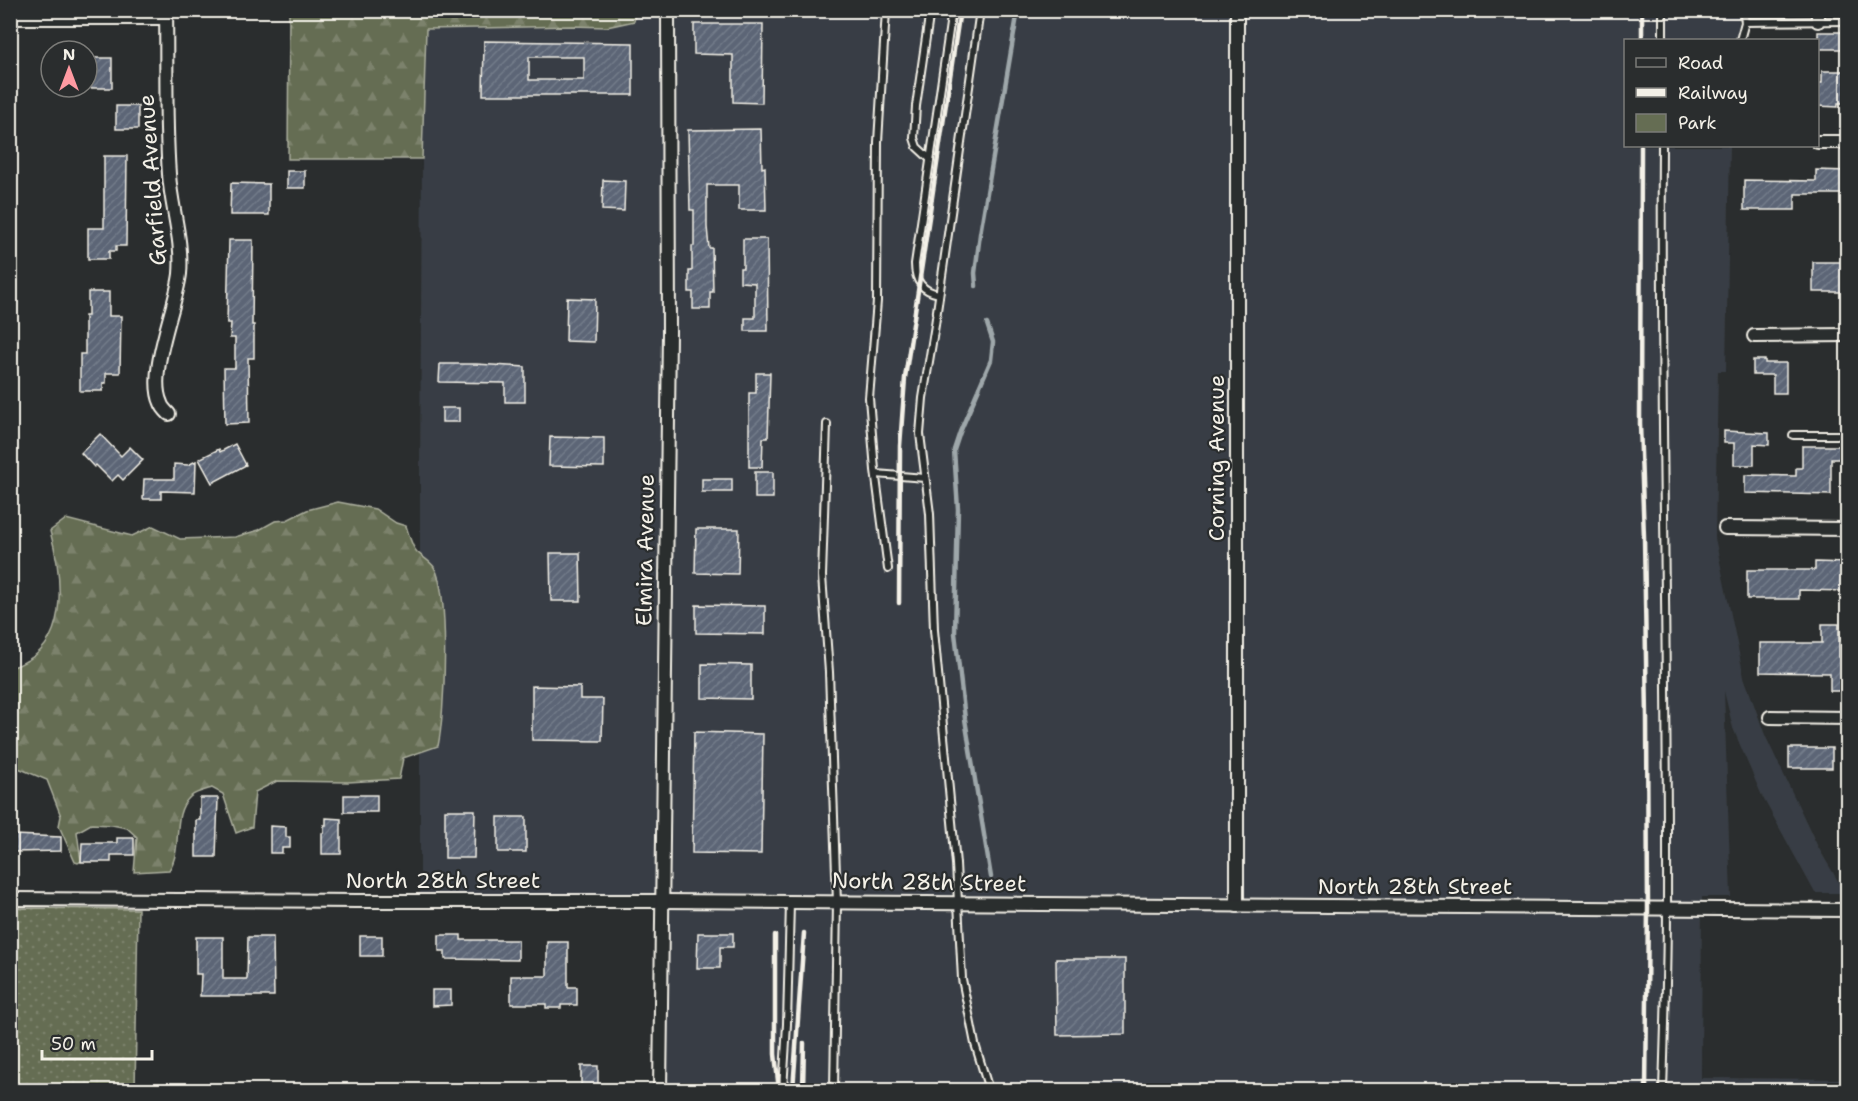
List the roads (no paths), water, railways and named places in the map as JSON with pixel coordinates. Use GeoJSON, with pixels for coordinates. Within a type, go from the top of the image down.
{"type":"FeatureCollection","features":[{"type":"Feature","properties":{"kind":"street","name":"Elmira Avenue"},"geometry":{"type":"LineString","coordinates":[[660,1090],[669,333],[668,10]]}},
{"type":"Feature","properties":{"kind":"street","name":"Corning Avenue"},"geometry":{"type":"LineString","coordinates":[[1237,10],[1237,906]]}},
{"type":"Feature","properties":{"kind":"street"},"geometry":{"type":"LineString","coordinates":[[10,18],[166,14]]}},
{"type":"Feature","properties":{"kind":"street","name":"Garfield Avenue"},"geometry":{"type":"LineString","coordinates":[[166,14],[167,143],[180,273],[160,356],[158,380],[161,403],[169,414]]}},
{"type":"Feature","properties":{"kind":"street"},"geometry":{"type":"LineString","coordinates":[[1819,142],[1848,142]]}},
{"type":"Feature","properties":{"kind":"street"},"geometry":{"type":"LineString","coordinates":[[1754,336],[1848,335]]}},
{"type":"Feature","properties":{"kind":"street"},"geometry":{"type":"LineString","coordinates":[[1725,528],[1848,529]]}},
{"type":"Feature","properties":{"kind":"street"},"geometry":{"type":"LineString","coordinates":[[1770,717],[1848,718]]}},
{"type":"Feature","properties":{"kind":"street","name":"North 28th Street"},"geometry":{"type":"LineString","coordinates":[[10,898],[1848,910]]}},
{"type":"Feature","properties":{"kind":"lane"},"geometry":{"type":"LineString","coordinates":[[886,10],[878,142],[877,300],[869,399],[888,568]]}},
{"type":"Feature","properties":{"kind":"lane"},"geometry":{"type":"LineString","coordinates":[[930,10],[916,106],[914,138],[917,147],[930,159]]}},
{"type":"Feature","properties":{"kind":"lane"},"geometry":{"type":"LineString","coordinates":[[939,294],[924,289],[915,271],[952,10]]}},
{"type":"Feature","properties":{"kind":"lane"},"geometry":{"type":"LineString","coordinates":[[980,10],[920,417],[930,514],[934,630],[956,864],[962,979],[975,1044],[989,1090]]}},
{"type":"Feature","properties":{"kind":"lane"},"geometry":{"type":"LineString","coordinates":[[1663,10],[1663,39]]}},
{"type":"Feature","properties":{"kind":"lane"},"geometry":{"type":"LineString","coordinates":[[1740,39],[1745,22],[1743,10]]}},
{"type":"Feature","properties":{"kind":"lane"},"geometry":{"type":"LineString","coordinates":[[1745,22],[1818,16],[1848,21]]}},
{"type":"Feature","properties":{"kind":"lane"},"geometry":{"type":"LineString","coordinates":[[1662,147],[1661,306],[1667,909],[1663,1090]]}},
{"type":"Feature","properties":{"kind":"lane"},"geometry":{"type":"LineString","coordinates":[[827,424],[822,576],[829,672],[837,903],[834,1090]]}},
{"type":"Feature","properties":{"kind":"lane"},"geometry":{"type":"LineString","coordinates":[[1793,435],[1848,435]]}},
{"type":"Feature","properties":{"kind":"lane"},"geometry":{"type":"LineString","coordinates":[[876,474],[925,478]]}},
{"type":"Feature","properties":{"kind":"lane"},"geometry":{"type":"LineString","coordinates":[[783,1090],[788,1024],[790,902]]}},
{"type":"Feature","properties":{"kind":"waterway"},"geometry":{"type":"LineString","coordinates":[[976,286],[975,273],[980,234],[1018,10]]}},
{"type":"Feature","properties":{"kind":"waterway"},"geometry":{"type":"LineString","coordinates":[[987,324],[993,342],[991,360],[954,450],[958,509],[955,633],[965,719],[991,877]]}},
{"type":"Feature","properties":{"kind":"railway"},"geometry":{"type":"LineString","coordinates":[[899,603],[900,446],[905,378],[960,10]]}},
{"type":"Feature","properties":{"kind":"railway"},"geometry":{"type":"LineString","coordinates":[[1642,10],[1642,39]]}},
{"type":"Feature","properties":{"kind":"railway"},"geometry":{"type":"LineString","coordinates":[[1641,147],[1640,424],[1647,718],[1646,1090]]}},
{"type":"Feature","properties":{"kind":"railway"},"geometry":{"type":"LineString","coordinates":[[793,1090],[804,933]]}},
{"type":"Feature","properties":{"kind":"railway"},"geometry":{"type":"LineString","coordinates":[[775,935],[775,1054],[779,1090]]}},
{"type":"Feature","properties":{"kind":"railway"},"geometry":{"type":"LineString","coordinates":[[803,1090],[804,1043]]}}]}
